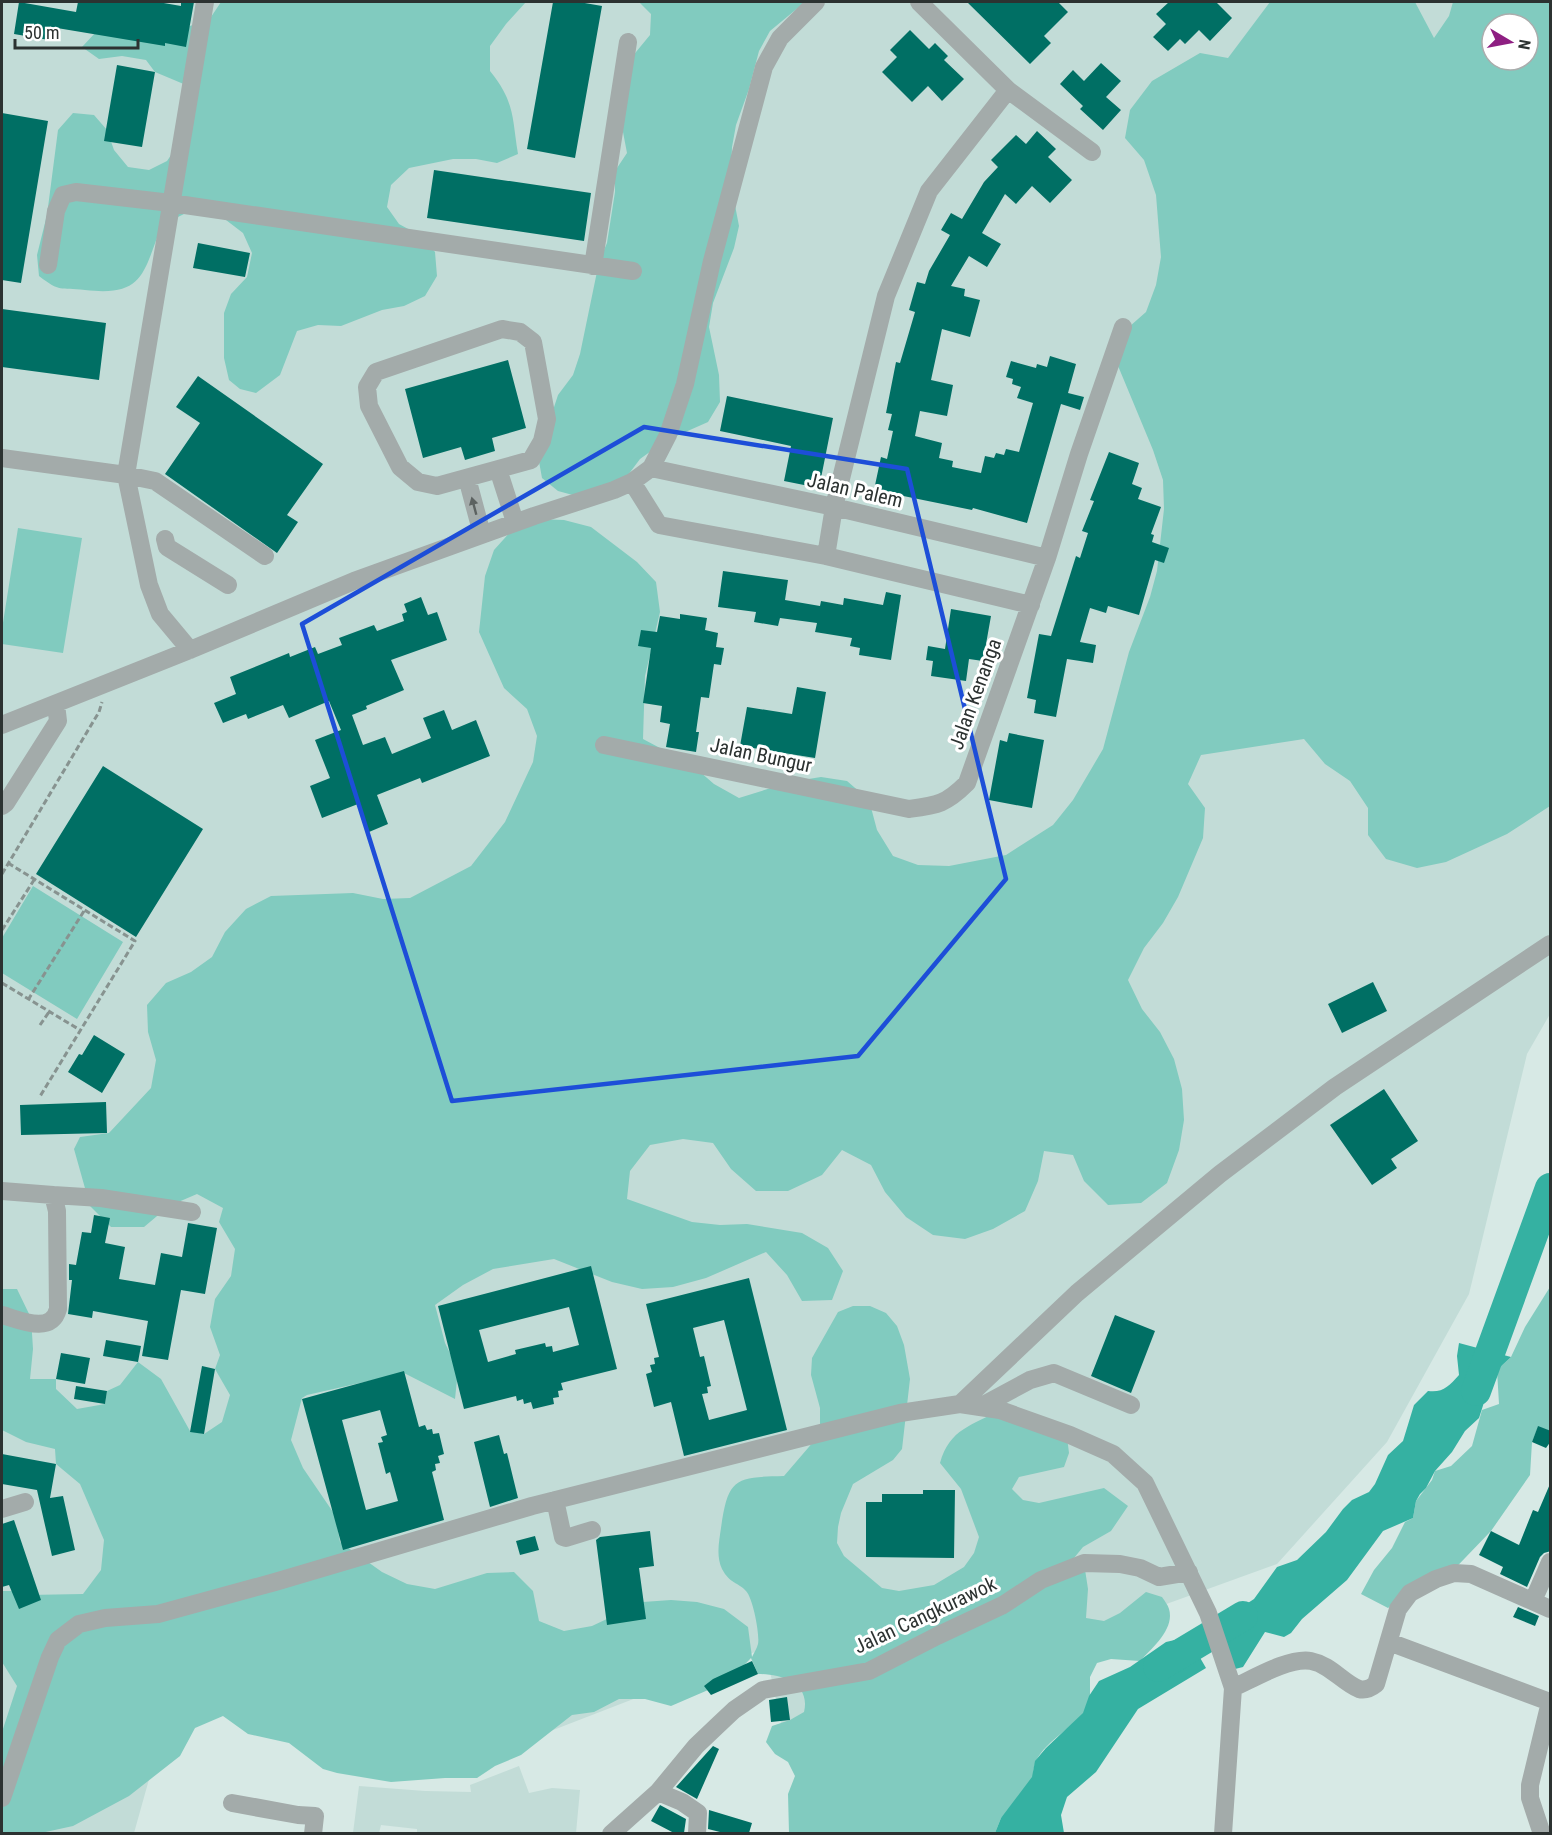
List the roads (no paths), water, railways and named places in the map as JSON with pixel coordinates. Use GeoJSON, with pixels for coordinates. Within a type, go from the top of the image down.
{"type":"FeatureCollection","features":[{"type":"Feature","properties":{"kind":"street"},"geometry":{"type":"LineString","coordinates":[[190,650],[160,614],[149,585],[126,475],[205,2]]}},
{"type":"Feature","properties":{"kind":"street"},"geometry":{"type":"LineString","coordinates":[[2,725],[190,650],[354,580],[515,522],[614,490],[632,482],[651,468],[668,435],[684,384],[712,261],[764,67],[780,38],[816,2]]}},
{"type":"Feature","properties":{"kind":"street"},"geometry":{"type":"LineString","coordinates":[[919,2],[1008,90],[1092,152]]}},
{"type":"Feature","properties":{"kind":"street"},"geometry":{"type":"LineString","coordinates":[[593,266],[628,42]]}},
{"type":"Feature","properties":{"kind":"street"},"geometry":{"type":"LineString","coordinates":[[826,556],[834,507],[886,296],[929,191],[1008,90]]}},
{"type":"Feature","properties":{"kind":"street"},"geometry":{"type":"LineString","coordinates":[[48,265],[56,211],[63,195],[76,192],[171,203],[633,271]]}},
{"type":"Feature","properties":{"kind":"street","name":"Jalan Kenanga"},"geometry":{"type":"LineString","coordinates":[[909,809],[939,804],[953,797],[967,783],[1031,605],[1079,454],[1123,327]]}},
{"type":"Feature","properties":{"kind":"street"},"geometry":{"type":"LineString","coordinates":[[502,329],[520,332],[533,342],[548,419],[542,441],[531,460],[498,469],[437,486],[418,482],[400,467],[369,406],[367,387],[376,372],[502,329]]}},
{"type":"Feature","properties":{"kind":"street"},"geometry":{"type":"LineString","coordinates":[[2,458],[155,481],[265,556]]}},
{"type":"Feature","properties":{"kind":"street","name":"Jalan Palem"},"geometry":{"type":"LineString","coordinates":[[651,468],[834,507],[1047,558]]}},
{"type":"Feature","properties":{"kind":"street"},"geometry":{"type":"LineString","coordinates":[[498,469],[515,522]]}},
{"type":"Feature","properties":{"kind":"street"},"geometry":{"type":"LineString","coordinates":[[467,478],[482,534]]}},
{"type":"Feature","properties":{"kind":"street"},"geometry":{"type":"LineString","coordinates":[[632,482],[659,525],[826,556],[1031,605]]}},
{"type":"Feature","properties":{"kind":"street"},"geometry":{"type":"LineString","coordinates":[[165,539],[167,547],[228,585]]}},
{"type":"Feature","properties":{"kind":"street"},"geometry":{"type":"LineString","coordinates":[[2,806],[58,721],[56,704]]}},
{"type":"Feature","properties":{"kind":"street","name":"Jalan Bungur"},"geometry":{"type":"LineString","coordinates":[[604,745],[909,809]]}},
{"type":"Feature","properties":{"kind":"street"},"geometry":{"type":"LineString","coordinates":[[960,1404],[1077,1293],[1220,1174],[1335,1087],[1551,944]]}},
{"type":"Feature","properties":{"kind":"street"},"geometry":{"type":"LineString","coordinates":[[2,1191],[101,1198],[192,1212]]}},
{"type":"Feature","properties":{"kind":"street"},"geometry":{"type":"LineString","coordinates":[[2,1315],[33,1323],[48,1323],[56,1315],[58,1309],[57,1211],[53,1195]]}},
{"type":"Feature","properties":{"kind":"street"},"geometry":{"type":"LineString","coordinates":[[980,1407],[1030,1380],[1054,1373],[1131,1406]]}},
{"type":"Feature","properties":{"kind":"street"},"geometry":{"type":"LineString","coordinates":[[2,1798],[50,1657],[58,1640],[79,1624],[105,1618],[158,1614],[555,1500],[900,1413],[960,1404],[1000,1410],[1070,1435],[1113,1454],[1145,1483],[1208,1613],[1231,1680],[1223,1833]]}},
{"type":"Feature","properties":{"kind":"street"},"geometry":{"type":"LineString","coordinates":[[555,1500],[563,1537],[592,1530]]}},
{"type":"Feature","properties":{"kind":"street"},"geometry":{"type":"LineString","coordinates":[[2,1509],[25,1502]]}},
{"type":"Feature","properties":{"kind":"street"},"geometry":{"type":"LineString","coordinates":[[1533,1601],[1551,1562]]}},
{"type":"Feature","properties":{"kind":"street","name":"Jalan Cangkurawok"},"geometry":{"type":"LineString","coordinates":[[611,1833],[658,1792],[696,1746],[734,1710],[763,1690],[869,1671],[1003,1605],[1041,1580],[1084,1563],[1120,1564],[1140,1568],[1159,1577],[1189,1572]]}},
{"type":"Feature","properties":{"kind":"street"},"geometry":{"type":"LineString","coordinates":[[1231,1680],[1287,1664],[1309,1661],[1326,1666],[1360,1689],[1369,1689],[1376,1684],[1398,1610],[1410,1593],[1436,1579],[1454,1573],[1471,1574],[1551,1609]]}},
{"type":"Feature","properties":{"kind":"street"},"geometry":{"type":"LineString","coordinates":[[1389,1641],[1551,1702],[1543,1767],[1530,1785],[1530,1798],[1542,1833]]}},
{"type":"Feature","properties":{"kind":"street"},"geometry":{"type":"LineString","coordinates":[[658,1792],[698,1813],[698,1833]]}},
{"type":"Feature","properties":{"kind":"street"},"geometry":{"type":"LineString","coordinates":[[232,1803],[315,1816],[313,1833]]}},
{"type":"Feature","properties":{"kind":"waterway"},"geometry":{"type":"LineString","coordinates":[[1476,1391],[1550,1188]]}},
{"type":"Feature","properties":{"kind":"waterway"},"geometry":{"type":"LineString","coordinates":[[1158,1667],[1243,1616]]}}]}
